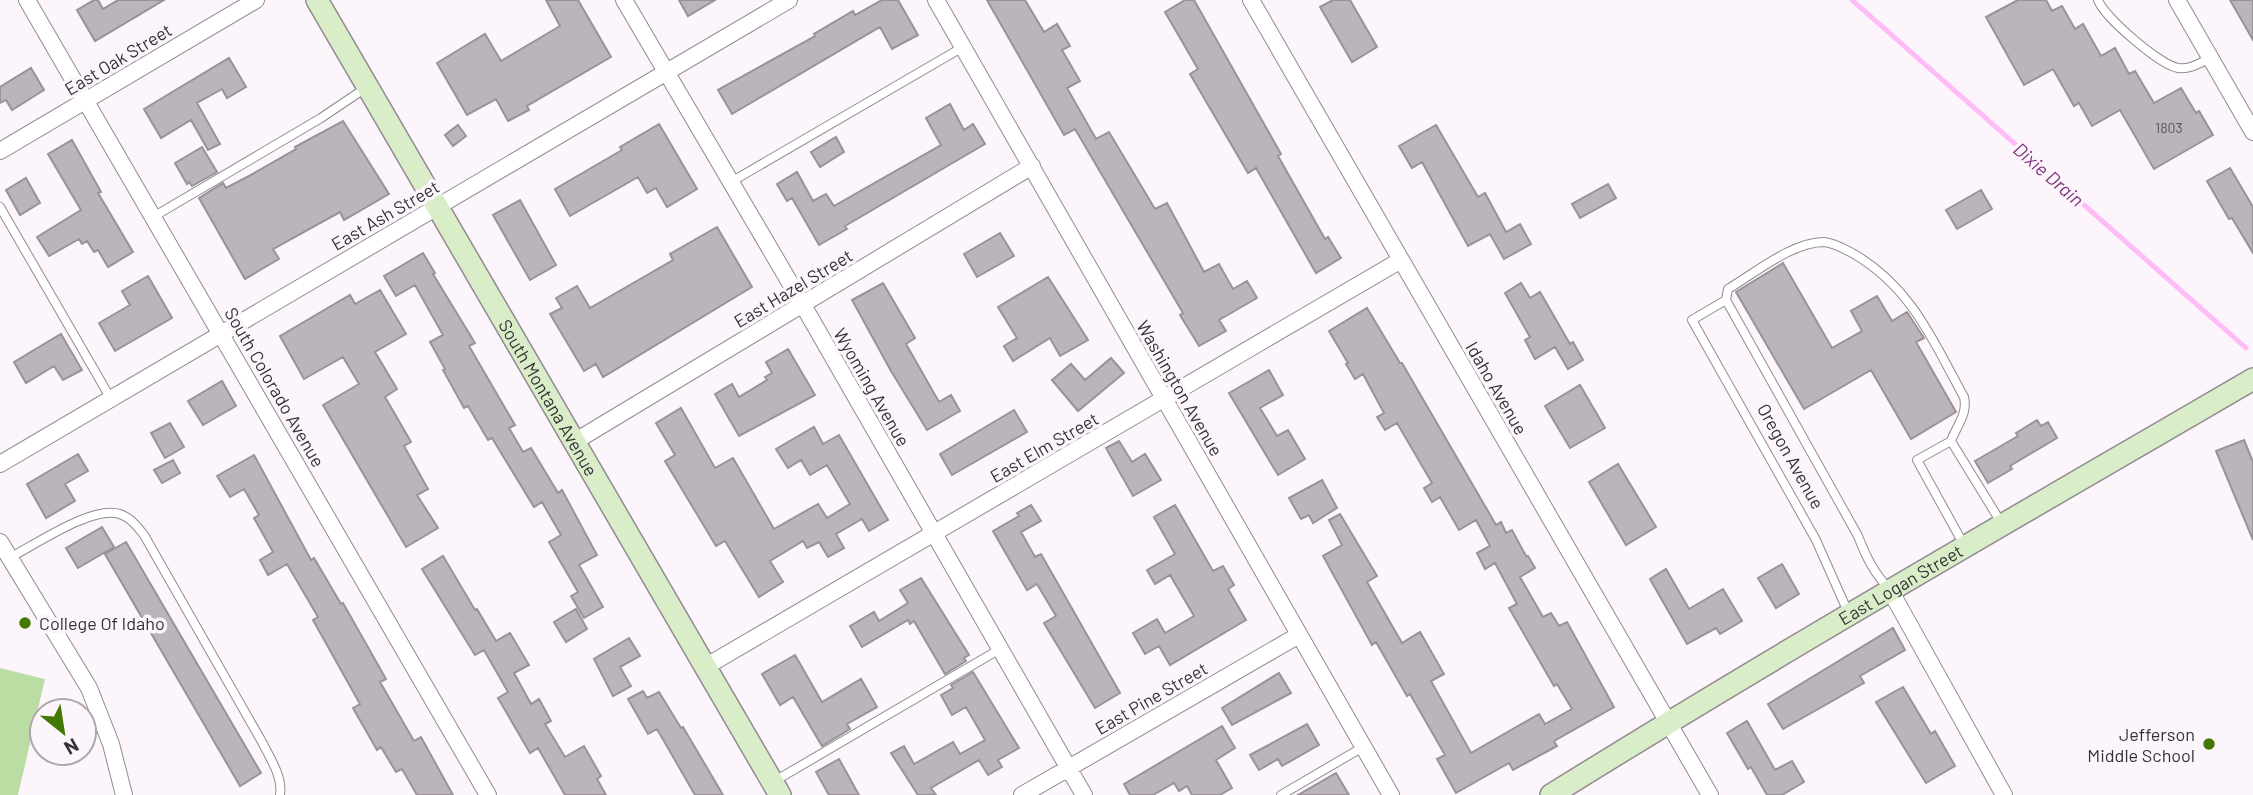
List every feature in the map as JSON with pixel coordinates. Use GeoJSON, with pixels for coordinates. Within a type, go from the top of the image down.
{"type":"FeatureCollection","features":[{"type":"Feature","properties":{"kind":"street","name":"South Colorado Avenue"},"geometry":{"type":"LineString","coordinates":[[27,0],[488,795]]}},
{"type":"Feature","properties":{"kind":"street","name":"East Oak Street"},"geometry":{"type":"LineString","coordinates":[[0,151],[256,0]]}},
{"type":"Feature","properties":{"kind":"street","name":"South Montana Avenue"},"geometry":{"type":"LineString","coordinates":[[317,0],[776,789]]}},
{"type":"Feature","properties":{"kind":"street","name":"Wyoming Avenue"},"geometry":{"type":"LineString","coordinates":[[624,0],[803,305],[1084,795]]}},
{"type":"Feature","properties":{"kind":"street","name":"East Ash Street"},"geometry":{"type":"LineString","coordinates":[[0,464],[789,0]]}},
{"type":"Feature","properties":{"kind":"street","name":"Washington Avenue"},"geometry":{"type":"LineString","coordinates":[[936,0],[1391,795]]}},
{"type":"Feature","properties":{"kind":"street","name":"Idaho Avenue"},"geometry":{"type":"LineString","coordinates":[[1251,0],[1710,795]]}},
{"type":"Feature","properties":{"kind":"street"},"geometry":{"type":"LineString","coordinates":[[2177,0],[2253,132]]}},
{"type":"Feature","properties":{"kind":"street","name":"East Hazel Street"},"geometry":{"type":"LineString","coordinates":[[574,442],[1032,166]]}},
{"type":"Feature","properties":{"kind":"street","name":"East Elm Street"},"geometry":{"type":"LineString","coordinates":[[705,667],[1401,260]]}},
{"type":"Feature","properties":{"kind":"street","name":"East Logan Street"},"geometry":{"type":"LineString","coordinates":[[1551,795],[1890,590],[2253,379]]}},
{"type":"Feature","properties":{"kind":"street"},"geometry":{"type":"LineString","coordinates":[[0,542],[89,688],[111,744],[124,795]]}},
{"type":"Feature","properties":{"kind":"street"},"geometry":{"type":"LineString","coordinates":[[1890,590],[2004,795]]}},
{"type":"Feature","properties":{"kind":"street","name":"East Pine Street"},"geometry":{"type":"LineString","coordinates":[[1022,795],[1299,635]]}},
{"type":"Feature","properties":{"kind":"lane"},"geometry":{"type":"LineString","coordinates":[[2098,0],[2104,12],[2161,61],[2176,68],[2188,69],[2210,58]]}},
{"type":"Feature","properties":{"kind":"lane"},"geometry":{"type":"LineString","coordinates":[[731,182],[963,47]]}},
{"type":"Feature","properties":{"kind":"lane"},"geometry":{"type":"LineString","coordinates":[[153,217],[321,118],[367,87]]}},
{"type":"Feature","properties":{"kind":"lane"},"geometry":{"type":"LineString","coordinates":[[0,207],[111,399]]}},
{"type":"Feature","properties":{"kind":"lane"},"geometry":{"type":"LineString","coordinates":[[1890,590],[1876,576],[1857,536],[1727,300],[1728,289],[1794,249],[1822,242],[1837,244],[1863,259],[1894,284],[1916,311],[1966,405],[1964,417],[1951,440],[1917,460],[1964,547]]}},
{"type":"Feature","properties":{"kind":"lane","name":"Oregon Avenue"},"geometry":{"type":"LineString","coordinates":[[1727,300],[1692,320],[1816,540],[1850,615]]}},
{"type":"Feature","properties":{"kind":"lane"},"geometry":{"type":"LineString","coordinates":[[1951,440],[2003,524]]}},
{"type":"Feature","properties":{"kind":"lane"},"geometry":{"type":"LineString","coordinates":[[9,558],[102,512],[120,514],[134,522],[144,535],[262,742],[277,772],[280,795]]}},
{"type":"Feature","properties":{"kind":"lane"},"geometry":{"type":"LineString","coordinates":[[776,789],[1000,649]]}},
{"type":"Feature","properties":{"kind":"lane"},"geometry":{"type":"LineString","coordinates":[[1281,795],[1363,747]]}},
{"type":"Feature","properties":{"kind":"green space"},"geometry":{"type":"Polygon","coordinates":[[[0,668],[45,679],[41,697],[28,697],[28,752],[18,795],[0,795],[0,668]]]}},
{"type":"Feature","properties":{"kind":"building"},"geometry":{"type":"Polygon","coordinates":[[[98,0],[103,9],[118,0],[164,0],[95,41],[77,10],[98,0]]]}},
{"type":"Feature","properties":{"kind":"building"},"geometry":{"type":"Polygon","coordinates":[[[546,0],[578,0],[611,57],[527,106],[529,110],[508,121],[496,99],[467,115],[437,63],[485,34],[501,61],[560,26],[546,0]]]}},
{"type":"Feature","properties":{"kind":"building"},"geometry":{"type":"Polygon","coordinates":[[[679,0],[715,0],[688,16],[679,0]]]}},
{"type":"Feature","properties":{"kind":"building"},"geometry":{"type":"Polygon","coordinates":[[[882,0],[898,0],[918,35],[892,49],[880,27],[732,114],[718,90],[815,36],[814,34],[853,11],[855,15],[882,0]]]}},
{"type":"Feature","properties":{"kind":"building"},"geometry":{"type":"Polygon","coordinates":[[[987,0],[1025,0],[1044,32],[1057,24],[1070,46],[1062,50],[1080,81],[1067,88],[1096,139],[1109,132],[1155,209],[1167,203],[1204,272],[1219,264],[1233,289],[1247,281],[1257,298],[1219,320],[1226,331],[1199,346],[1180,315],[1183,313],[1075,129],[1064,135],[987,0]]]}},
{"type":"Feature","properties":{"kind":"building"},"geometry":{"type":"Polygon","coordinates":[[[1185,0],[1194,0],[1281,154],[1278,156],[1325,239],[1328,237],[1341,258],[1316,273],[1256,168],[1248,173],[1190,74],[1198,69],[1165,12],[1185,0]]]}},
{"type":"Feature","properties":{"kind":"building"},"geometry":{"type":"Polygon","coordinates":[[[1333,0],[1350,0],[1377,47],[1352,62],[1320,7],[1333,0]]]}},
{"type":"Feature","properties":{"kind":"building"},"geometry":{"type":"Polygon","coordinates":[[[2018,0],[2046,0],[2052,11],[2062,6],[2075,29],[2083,24],[2101,56],[2115,48],[2129,74],[2135,71],[2154,103],[2181,88],[2213,135],[2154,169],[2120,110],[2092,126],[2079,103],[2074,106],[2053,69],[2024,85],[1986,17],[2018,0]]]}},
{"type":"Feature","properties":{"kind":"building"},"geometry":{"type":"Polygon","coordinates":[[[2230,0],[2253,0],[2253,40],[2230,0]]]}},
{"type":"Feature","properties":{"kind":"building"},"geometry":{"type":"Polygon","coordinates":[[[229,58],[246,87],[227,98],[222,89],[197,103],[220,144],[208,150],[191,120],[161,138],[144,109],[229,58]]]}},
{"type":"Feature","properties":{"kind":"building"},"geometry":{"type":"Polygon","coordinates":[[[31,68],[44,90],[12,110],[6,100],[0,103],[0,87],[31,68]]]}},
{"type":"Feature","properties":{"kind":"building"},"geometry":{"type":"Polygon","coordinates":[[[950,104],[964,130],[973,124],[985,144],[845,226],[847,229],[819,245],[792,198],[787,201],[777,184],[797,172],[813,201],[826,194],[834,206],[941,145],[926,118],[950,104]]]}},
{"type":"Feature","properties":{"kind":"building"},"geometry":{"type":"Polygon","coordinates":[[[343,121],[389,194],[344,220],[340,212],[273,249],[279,259],[245,279],[199,198],[223,183],[226,188],[249,176],[343,121]]]}},
{"type":"Feature","properties":{"kind":"building"},"geometry":{"type":"Polygon","coordinates":[[[659,124],[697,189],[667,207],[656,188],[647,193],[638,177],[570,216],[555,189],[622,150],[620,147],[659,124]]]}},
{"type":"Feature","properties":{"kind":"building"},"geometry":{"type":"Polygon","coordinates":[[[458,125],[466,136],[453,146],[445,135],[458,125]]]}},
{"type":"Feature","properties":{"kind":"building"},"geometry":{"type":"Polygon","coordinates":[[[1436,125],[1478,197],[1485,193],[1506,232],[1520,224],[1531,244],[1504,259],[1490,234],[1468,246],[1422,162],[1412,168],[1399,146],[1436,125]]]}},
{"type":"Feature","properties":{"kind":"building"},"geometry":{"type":"Polygon","coordinates":[[[836,137],[844,152],[820,167],[811,152],[836,137]]]}},
{"type":"Feature","properties":{"kind":"building"},"geometry":{"type":"Polygon","coordinates":[[[72,140],[101,192],[98,193],[133,252],[108,267],[98,250],[94,252],[87,241],[82,244],[79,239],[49,256],[37,237],[81,210],[48,154],[72,140]]]}},
{"type":"Feature","properties":{"kind":"building"},"geometry":{"type":"Polygon","coordinates":[[[202,147],[217,172],[192,186],[189,182],[187,184],[175,163],[202,147]]]}},
{"type":"Feature","properties":{"kind":"building"},"geometry":{"type":"Polygon","coordinates":[[[2230,168],[2253,207],[2253,253],[2207,181],[2230,168]]]}},
{"type":"Feature","properties":{"kind":"building"},"geometry":{"type":"Polygon","coordinates":[[[26,178],[40,203],[20,215],[6,190],[26,178]]]}},
{"type":"Feature","properties":{"kind":"building"},"geometry":{"type":"Polygon","coordinates":[[[1608,184],[1616,198],[1580,218],[1572,204],[1608,184]]]}},
{"type":"Feature","properties":{"kind":"building"},"geometry":{"type":"Polygon","coordinates":[[[1981,190],[1992,209],[1957,229],[1946,210],[1981,190]]]}},
{"type":"Feature","properties":{"kind":"building"},"geometry":{"type":"Polygon","coordinates":[[[520,200],[556,265],[530,280],[493,215],[520,200]]]}},
{"type":"Feature","properties":{"kind":"building"},"geometry":{"type":"Polygon","coordinates":[[[717,227],[752,287],[603,377],[596,364],[584,371],[550,314],[562,308],[556,298],[577,286],[590,308],[673,260],[670,254],[717,227]]]}},
{"type":"Feature","properties":{"kind":"building"},"geometry":{"type":"Polygon","coordinates":[[[1000,233],[1014,256],[977,277],[964,254],[1000,233]]]}},
{"type":"Feature","properties":{"kind":"building"},"geometry":{"type":"Polygon","coordinates":[[[423,253],[475,343],[469,346],[515,425],[509,428],[523,452],[531,448],[558,493],[562,490],[597,555],[579,565],[603,607],[584,618],[571,596],[578,592],[549,542],[561,535],[542,502],[534,507],[492,438],[488,440],[468,406],[464,408],[430,342],[443,335],[415,285],[396,296],[384,276],[423,253]]]}},
{"type":"Feature","properties":{"kind":"building"},"geometry":{"type":"Polygon","coordinates":[[[1783,263],[1832,348],[1862,331],[1851,311],[1877,296],[1892,321],[1907,312],[1924,338],[1916,342],[1956,412],[1911,439],[1871,370],[1804,409],[1736,292],[1783,263]]]}},
{"type":"Feature","properties":{"kind":"building"},"geometry":{"type":"Polygon","coordinates":[[[148,276],[172,318],[115,351],[99,323],[130,305],[122,291],[148,276]]]}},
{"type":"Feature","properties":{"kind":"building"},"geometry":{"type":"Polygon","coordinates":[[[1048,277],[1088,340],[1060,356],[1050,338],[1013,361],[1004,346],[1017,338],[998,307],[1048,277]]]}},
{"type":"Feature","properties":{"kind":"building"},"geometry":{"type":"Polygon","coordinates":[[[883,283],[915,338],[906,344],[939,402],[951,395],[960,411],[927,430],[852,300],[883,283]]]}},
{"type":"Feature","properties":{"kind":"building"},"geometry":{"type":"Polygon","coordinates":[[[1521,283],[1530,298],[1540,292],[1570,344],[1573,342],[1583,360],[1568,369],[1555,347],[1535,359],[1525,340],[1530,337],[1505,293],[1521,283]]]}},
{"type":"Feature","properties":{"kind":"building"},"geometry":{"type":"Polygon","coordinates":[[[380,290],[406,334],[375,352],[397,389],[385,397],[411,442],[404,446],[428,489],[417,495],[438,528],[406,547],[323,405],[359,384],[343,357],[304,379],[280,336],[350,295],[355,304],[380,290]]]}},
{"type":"Feature","properties":{"kind":"building"},"geometry":{"type":"Polygon","coordinates":[[[1367,308],[1496,525],[1501,522],[1506,533],[1512,530],[1535,568],[1520,577],[1543,617],[1551,613],[1559,626],[1567,622],[1614,707],[1554,741],[1557,746],[1513,770],[1509,763],[1456,793],[1437,759],[1445,755],[1376,642],[1372,645],[1323,556],[1342,545],[1329,520],[1340,514],[1377,576],[1367,582],[1402,643],[1420,632],[1444,674],[1431,681],[1471,753],[1539,714],[1545,724],[1572,709],[1557,684],[1554,686],[1509,608],[1517,604],[1495,563],[1485,569],[1477,553],[1490,546],[1476,520],[1459,530],[1440,497],[1432,502],[1424,488],[1432,483],[1397,423],[1385,430],[1377,417],[1384,413],[1363,374],[1355,379],[1329,331],[1367,308]]]}},
{"type":"Feature","properties":{"kind":"building"},"geometry":{"type":"Polygon","coordinates":[[[61,334],[82,370],[63,380],[54,366],[26,383],[14,362],[61,334]]]}},
{"type":"Feature","properties":{"kind":"building"},"geometry":{"type":"Polygon","coordinates":[[[788,349],[815,395],[739,436],[715,394],[732,384],[739,397],[767,380],[765,377],[772,373],[766,362],[788,349]]]}},
{"type":"Feature","properties":{"kind":"building"},"geometry":{"type":"Polygon","coordinates":[[[1111,358],[1124,373],[1078,411],[1052,380],[1071,364],[1085,380],[1111,358]]]}},
{"type":"Feature","properties":{"kind":"building"},"geometry":{"type":"Polygon","coordinates":[[[1269,370],[1283,395],[1260,408],[1277,436],[1288,430],[1305,459],[1278,475],[1229,393],[1269,370]]]}},
{"type":"Feature","properties":{"kind":"building"},"geometry":{"type":"Polygon","coordinates":[[[222,381],[236,406],[203,425],[188,401],[222,381]]]}},
{"type":"Feature","properties":{"kind":"building"},"geometry":{"type":"Polygon","coordinates":[[[1580,385],[1605,428],[1570,448],[1545,406],[1580,385]]]}},
{"type":"Feature","properties":{"kind":"building"},"geometry":{"type":"Polygon","coordinates":[[[681,408],[715,468],[733,458],[774,529],[818,504],[827,518],[850,504],[827,465],[810,475],[801,460],[788,468],[776,449],[814,427],[823,444],[839,435],[888,520],[869,531],[862,519],[836,534],[844,548],[828,557],[819,542],[807,548],[803,541],[770,561],[783,582],[759,597],[725,541],[716,546],[665,461],[675,455],[656,423],[681,408]]]}},
{"type":"Feature","properties":{"kind":"building"},"geometry":{"type":"Polygon","coordinates":[[[1014,410],[1027,432],[952,475],[940,454],[1014,410]]]}},
{"type":"Feature","properties":{"kind":"building"},"geometry":{"type":"Polygon","coordinates":[[[2037,420],[2041,426],[2048,422],[2057,438],[2010,466],[2012,469],[1988,483],[1975,461],[2018,436],[2016,433],[2037,420]]]}},
{"type":"Feature","properties":{"kind":"building"},"geometry":{"type":"Polygon","coordinates":[[[170,423],[184,447],[165,458],[151,433],[170,423]]]}},
{"type":"Feature","properties":{"kind":"building"},"geometry":{"type":"Polygon","coordinates":[[[2244,440],[2253,462],[2253,540],[2216,451],[2244,440]]]}},
{"type":"Feature","properties":{"kind":"building"},"geometry":{"type":"Polygon","coordinates":[[[1119,441],[1132,462],[1145,454],[1161,480],[1133,496],[1106,448],[1119,441]]]}},
{"type":"Feature","properties":{"kind":"building"},"geometry":{"type":"Polygon","coordinates":[[[78,454],[88,471],[65,484],[75,501],[46,518],[27,484],[78,454]]]}},
{"type":"Feature","properties":{"kind":"building"},"geometry":{"type":"Polygon","coordinates":[[[254,455],[311,560],[314,558],[341,604],[343,603],[386,679],[380,682],[414,741],[421,737],[453,795],[417,795],[402,769],[396,772],[381,747],[377,750],[353,708],[360,704],[313,620],[318,617],[287,564],[268,575],[260,560],[273,552],[254,518],[259,515],[244,489],[230,497],[217,476],[254,455]]]}},
{"type":"Feature","properties":{"kind":"building"},"geometry":{"type":"Polygon","coordinates":[[[173,460],[180,473],[162,483],[154,470],[173,460]]]}},
{"type":"Feature","properties":{"kind":"building"},"geometry":{"type":"Polygon","coordinates":[[[1618,464],[1656,527],[1626,545],[1589,482],[1618,464]]]}},
{"type":"Feature","properties":{"kind":"building"},"geometry":{"type":"Polygon","coordinates":[[[1322,480],[1337,508],[1313,523],[1309,515],[1301,519],[1289,498],[1322,480]]]}},
{"type":"Feature","properties":{"kind":"building"},"geometry":{"type":"Polygon","coordinates":[[[1031,505],[1041,521],[1021,532],[1035,557],[1041,554],[1120,693],[1095,708],[1044,623],[1056,616],[1037,584],[1027,590],[993,531],[1019,516],[1017,513],[1031,505]]]}},
{"type":"Feature","properties":{"kind":"building"},"geometry":{"type":"Polygon","coordinates":[[[1175,505],[1213,571],[1223,566],[1234,585],[1228,589],[1246,620],[1170,665],[1159,646],[1145,654],[1133,633],[1157,619],[1165,633],[1194,616],[1170,575],[1155,584],[1147,570],[1175,554],[1154,517],[1175,505]]]}},
{"type":"Feature","properties":{"kind":"building"},"geometry":{"type":"Polygon","coordinates":[[[102,527],[114,547],[78,568],[66,548],[102,527]]]}},
{"type":"Feature","properties":{"kind":"building"},"geometry":{"type":"Polygon","coordinates":[[[126,542],[261,773],[240,786],[105,554],[126,542]]]}},
{"type":"Feature","properties":{"kind":"building"},"geometry":{"type":"Polygon","coordinates":[[[443,556],[496,641],[510,633],[529,665],[514,673],[531,704],[539,699],[551,721],[545,724],[565,757],[584,746],[601,776],[597,779],[606,795],[565,795],[538,748],[530,753],[498,698],[508,692],[484,650],[475,655],[422,569],[443,556]]]}},
{"type":"Feature","properties":{"kind":"building"},"geometry":{"type":"Polygon","coordinates":[[[1782,564],[1799,594],[1776,608],[1758,578],[1782,564]]]}},
{"type":"Feature","properties":{"kind":"building"},"geometry":{"type":"Polygon","coordinates":[[[1666,569],[1689,609],[1723,589],[1742,621],[1720,634],[1716,628],[1687,644],[1650,579],[1666,569]]]}},
{"type":"Feature","properties":{"kind":"building"},"geometry":{"type":"Polygon","coordinates":[[[921,578],[969,655],[964,658],[966,661],[945,674],[914,621],[910,624],[908,620],[862,647],[850,626],[874,612],[879,621],[908,603],[900,590],[921,578]]]}},
{"type":"Feature","properties":{"kind":"building"},"geometry":{"type":"Polygon","coordinates":[[[576,609],[587,629],[566,642],[554,622],[576,609]]]}},
{"type":"Feature","properties":{"kind":"building"},"geometry":{"type":"Polygon","coordinates":[[[1893,628],[1905,650],[1860,676],[1864,683],[1783,729],[1768,704],[1893,628]]]}},
{"type":"Feature","properties":{"kind":"building"},"geometry":{"type":"Polygon","coordinates":[[[629,638],[640,656],[620,667],[631,686],[613,696],[594,659],[629,638]]]}},
{"type":"Feature","properties":{"kind":"building"},"geometry":{"type":"Polygon","coordinates":[[[795,655],[822,702],[861,679],[877,707],[847,724],[850,729],[822,746],[793,697],[780,705],[762,674],[795,655]]]}},
{"type":"Feature","properties":{"kind":"building"},"geometry":{"type":"Polygon","coordinates":[[[973,672],[1019,748],[998,760],[1002,767],[988,775],[979,760],[931,788],[936,795],[918,795],[891,753],[904,746],[914,764],[953,742],[960,754],[985,740],[966,707],[952,715],[941,695],[953,688],[951,685],[973,672]]]}},
{"type":"Feature","properties":{"kind":"building"},"geometry":{"type":"Polygon","coordinates":[[[1279,673],[1291,693],[1232,725],[1222,708],[1279,673]]]}},
{"type":"Feature","properties":{"kind":"building"},"geometry":{"type":"Polygon","coordinates":[[[1903,687],[1931,734],[1935,731],[1955,766],[1926,783],[1876,702],[1903,687]]]}},
{"type":"Feature","properties":{"kind":"building"},"geometry":{"type":"Polygon","coordinates":[[[643,691],[647,698],[659,692],[723,795],[695,795],[657,729],[648,734],[628,699],[643,691]]]}},
{"type":"Feature","properties":{"kind":"building"},"geometry":{"type":"Polygon","coordinates":[[[1747,721],[1775,770],[1792,761],[1804,782],[1782,795],[1767,795],[1727,733],[1747,721]]]}},
{"type":"Feature","properties":{"kind":"building"},"geometry":{"type":"Polygon","coordinates":[[[1307,724],[1319,745],[1282,766],[1278,759],[1259,770],[1250,755],[1307,724]]]}},
{"type":"Feature","properties":{"kind":"building"},"geometry":{"type":"Polygon","coordinates":[[[1222,726],[1235,748],[1216,760],[1232,788],[1220,795],[1192,795],[1187,786],[1179,791],[1174,783],[1153,795],[1130,795],[1124,784],[1222,726]]]}},
{"type":"Feature","properties":{"kind":"building"},"geometry":{"type":"Polygon","coordinates":[[[839,759],[859,795],[829,795],[816,772],[839,759]]]}},
{"type":"Feature","properties":{"kind":"building"},"geometry":{"type":"Polygon","coordinates":[[[1336,773],[1349,795],[1298,795],[1336,773]]]}},
{"type":"Feature","properties":{"kind":"waterway","name":"Dixie Drain"},"geometry":{"type":"LineString","coordinates":[[1852,0],[2246,348]]}},
{"type":"Feature","properties":{"kind":"place","name":"College Of Idaho"},"geometry":{"type":"Point","coordinates":[25,623]}},
{"type":"Feature","properties":{"kind":"place","name":"Jefferson Middle School"},"geometry":{"type":"Point","coordinates":[2209,744]}}]}
